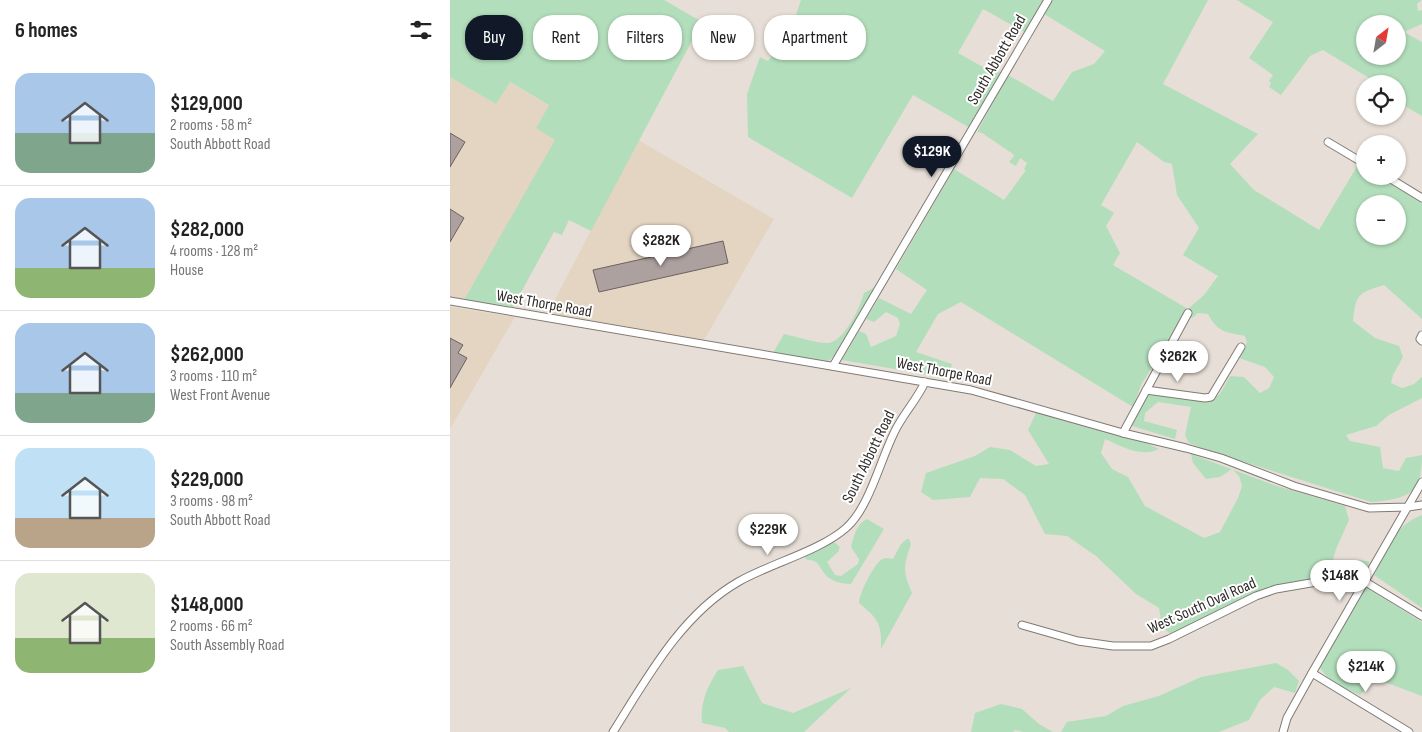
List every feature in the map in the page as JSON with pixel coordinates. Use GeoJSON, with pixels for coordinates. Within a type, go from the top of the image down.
{"type":"FeatureCollection","features":[{"type":"Feature","properties":{"kind":"street","name":"South Abbott Road"},"geometry":{"type":"LineString","coordinates":[[833,366],[1048,0]]}},
{"type":"Feature","properties":{"kind":"street"},"geometry":{"type":"LineString","coordinates":[[1328,142],[1356,159]]}},
{"type":"Feature","properties":{"kind":"street"},"geometry":{"type":"LineString","coordinates":[[1401,185],[1422,198]]}},
{"type":"Feature","properties":{"kind":"street","name":"West Thorpe Road"},"geometry":{"type":"LineString","coordinates":[[450,302],[925,382],[1012,401],[1123,433],[1221,458],[1294,486],[1369,508],[1422,505]]}},
{"type":"Feature","properties":{"kind":"street"},"geometry":{"type":"LineString","coordinates":[[1123,433],[1188,313]]}},
{"type":"Feature","properties":{"kind":"street"},"geometry":{"type":"LineString","coordinates":[[1422,335],[1420,339],[1422,341]]}},
{"type":"Feature","properties":{"kind":"street"},"geometry":{"type":"LineString","coordinates":[[1146,390],[1205,398],[1211,397],[1216,392],[1241,347]]}},
{"type":"Feature","properties":{"kind":"street","name":"South Abbott Road"},"geometry":{"type":"LineString","coordinates":[[613,732],[651,670],[674,639],[700,611],[738,581],[832,538],[847,527],[865,502],[894,433],[925,382]]}},
{"type":"Feature","properties":{"kind":"street"},"geometry":{"type":"LineString","coordinates":[[1283,732],[1287,718],[1312,673],[1422,482]]}},
{"type":"Feature","properties":{"kind":"street","name":"West South Oval Road"},"geometry":{"type":"LineString","coordinates":[[1022,625],[1078,641],[1113,646],[1151,646],[1256,596],[1276,589],[1328,580],[1364,581]]}},
{"type":"Feature","properties":{"kind":"street"},"geometry":{"type":"LineString","coordinates":[[1364,581],[1422,616]]}},
{"type":"Feature","properties":{"kind":"street"},"geometry":{"type":"LineString","coordinates":[[1312,673],[1409,732]]}},
{"type":"Feature","properties":{"kind":"shaded area"},"geometry":{"type":"Polygon","coordinates":[[[450,77],[496,104],[509,82],[549,105],[536,128],[556,140],[464,300],[450,298],[450,77]]]}},
{"type":"Feature","properties":{"kind":"shaded area"},"geometry":{"type":"Polygon","coordinates":[[[638,140],[774,219],[704,340],[548,313],[638,140]]]}},
{"type":"Feature","properties":{"kind":"shaded area"},"geometry":{"type":"Polygon","coordinates":[[[450,307],[515,317],[450,429],[450,307]]]}},
{"type":"Feature","properties":{"kind":"green space"},"geometry":{"type":"Polygon","coordinates":[[[450,0],[664,0],[692,16],[692,41],[682,60],[682,15],[608,15],[608,60],[682,60],[591,231],[569,220],[562,235],[554,232],[513,307],[464,300],[555,140],[536,128],[549,105],[510,82],[496,104],[450,77],[450,0]]]}},
{"type":"Feature","properties":{"kind":"green space"},"geometry":{"type":"Polygon","coordinates":[[[801,0],[1045,0],[1026,33],[983,9],[958,53],[990,71],[1003,72],[970,128],[913,95],[852,198],[748,137],[747,94],[760,57],[768,61],[866,60],[866,15],[796,15],[801,0]]]}},
{"type":"Feature","properties":{"kind":"green space"},"geometry":{"type":"Polygon","coordinates":[[[1052,0],[1208,0],[1163,84],[1258,134],[1230,164],[1254,190],[1319,230],[1356,168],[1356,185],[1395,185],[1422,202],[1422,319],[1384,285],[1369,290],[1360,296],[1355,305],[1353,321],[1375,338],[1399,346],[1403,357],[1393,375],[1391,383],[1402,388],[1414,384],[1422,377],[1422,398],[1389,415],[1376,426],[1346,435],[1350,441],[1380,447],[1383,468],[1399,471],[1406,458],[1422,455],[1419,479],[1410,492],[1394,499],[1371,502],[1212,452],[1189,443],[1185,435],[1191,407],[1158,402],[1145,413],[1144,421],[1177,430],[1175,439],[1132,426],[1144,399],[1150,393],[1209,402],[1220,394],[1230,376],[1244,377],[1260,393],[1269,388],[1274,377],[1265,367],[1239,358],[1247,342],[1245,336],[1223,331],[1215,325],[1208,314],[1198,313],[1192,318],[1187,316],[1192,310],[1188,309],[1141,385],[1133,407],[961,302],[938,314],[916,352],[952,364],[948,378],[842,360],[859,331],[866,334],[871,347],[896,336],[900,324],[898,318],[886,312],[874,322],[866,319],[879,298],[911,314],[927,290],[896,269],[954,169],[1004,200],[1026,170],[1024,169],[1027,163],[1020,158],[1016,166],[1009,162],[1014,156],[1013,154],[982,133],[977,132],[1008,75],[1053,101],[1072,72],[1094,64],[1105,51],[1044,14],[1052,0]],[[1137,142],[1101,205],[1114,213],[1106,226],[1120,253],[1113,265],[1188,309],[1204,295],[1218,276],[1183,255],[1199,228],[1177,195],[1172,164],[1164,162],[1137,142]]]}},
{"type":"Feature","properties":{"kind":"green space"},"geometry":{"type":"Polygon","coordinates":[[[1237,0],[1422,0],[1417,4],[1418,11],[1422,10],[1422,24],[1406,31],[1406,15],[1356,15],[1356,65],[1406,65],[1406,33],[1422,42],[1422,116],[1406,107],[1406,75],[1364,75],[1323,50],[1310,56],[1281,95],[1269,87],[1271,83],[1269,81],[1273,75],[1249,58],[1273,22],[1237,0]]]}},
{"type":"Feature","properties":{"kind":"green space"},"geometry":{"type":"Polygon","coordinates":[[[875,287],[835,355],[827,362],[773,353],[784,334],[819,342],[829,343],[835,341],[851,322],[864,293],[875,287]]]}},
{"type":"Feature","properties":{"kind":"green space"},"geometry":{"type":"Polygon","coordinates":[[[1036,413],[1144,442],[1159,449],[1138,452],[1105,439],[1101,453],[1112,469],[1128,477],[1145,506],[1204,538],[1220,532],[1238,498],[1242,486],[1239,476],[1232,469],[1277,486],[1345,506],[1349,520],[1332,563],[1370,562],[1363,575],[1316,578],[1263,591],[1171,634],[1162,627],[1159,608],[1136,594],[1096,556],[1067,536],[1045,534],[1025,495],[1003,479],[980,478],[970,497],[933,500],[921,492],[926,473],[975,456],[990,447],[1010,450],[1036,466],[1049,464],[1028,430],[1036,413]]]}},
{"type":"Feature","properties":{"kind":"green space"},"geometry":{"type":"Polygon","coordinates":[[[1191,454],[1232,469],[1220,477],[1206,479],[1193,463],[1191,454]]]}},
{"type":"Feature","properties":{"kind":"green space"},"geometry":{"type":"Polygon","coordinates":[[[1422,515],[1422,608],[1374,575],[1392,539],[1404,525],[1422,515]]]}},
{"type":"Feature","properties":{"kind":"green space"},"geometry":{"type":"Polygon","coordinates":[[[867,519],[884,529],[851,584],[840,583],[830,579],[816,562],[807,560],[804,556],[834,542],[840,547],[838,552],[827,562],[835,575],[841,576],[858,564],[859,559],[851,547],[858,527],[867,519]]]}},
{"type":"Feature","properties":{"kind":"green space"},"geometry":{"type":"Polygon","coordinates":[[[909,539],[911,544],[905,569],[912,593],[881,649],[881,633],[878,622],[859,603],[861,593],[878,563],[885,558],[893,559],[901,544],[909,539]]]}},
{"type":"Feature","properties":{"kind":"green space"},"geometry":{"type":"Polygon","coordinates":[[[1364,586],[1422,622],[1422,696],[1374,678],[1360,695],[1331,680],[1319,665],[1364,586]]]}},
{"type":"Feature","properties":{"kind":"green space"},"geometry":{"type":"Polygon","coordinates":[[[1276,663],[1288,670],[1299,681],[1295,693],[1274,687],[1260,700],[1249,720],[1219,732],[1061,732],[1067,722],[1106,716],[1123,706],[1159,696],[1201,677],[1276,663]]]}},
{"type":"Feature","properties":{"kind":"green space"},"geometry":{"type":"Polygon","coordinates":[[[743,666],[762,703],[793,713],[851,688],[804,732],[729,732],[725,728],[702,723],[705,695],[718,670],[743,666]]]}},
{"type":"Feature","properties":{"kind":"green space"},"geometry":{"type":"Polygon","coordinates":[[[1001,704],[1022,709],[1039,724],[1053,732],[1023,732],[1015,730],[1013,732],[971,732],[975,713],[1001,704]]]}},
{"type":"Feature","properties":{"kind":"building"},"geometry":{"type":"Polygon","coordinates":[[[450,133],[465,142],[450,167],[450,133]]]}},
{"type":"Feature","properties":{"kind":"building"},"geometry":{"type":"Polygon","coordinates":[[[450,209],[464,218],[450,242],[450,209]]]}},
{"type":"Feature","properties":{"kind":"building"},"geometry":{"type":"Polygon","coordinates":[[[723,241],[728,263],[599,292],[593,270],[723,241]]]}},
{"type":"Feature","properties":{"kind":"building"},"geometry":{"type":"Polygon","coordinates":[[[450,338],[463,345],[458,353],[467,358],[450,388],[450,338]]]}}]}
